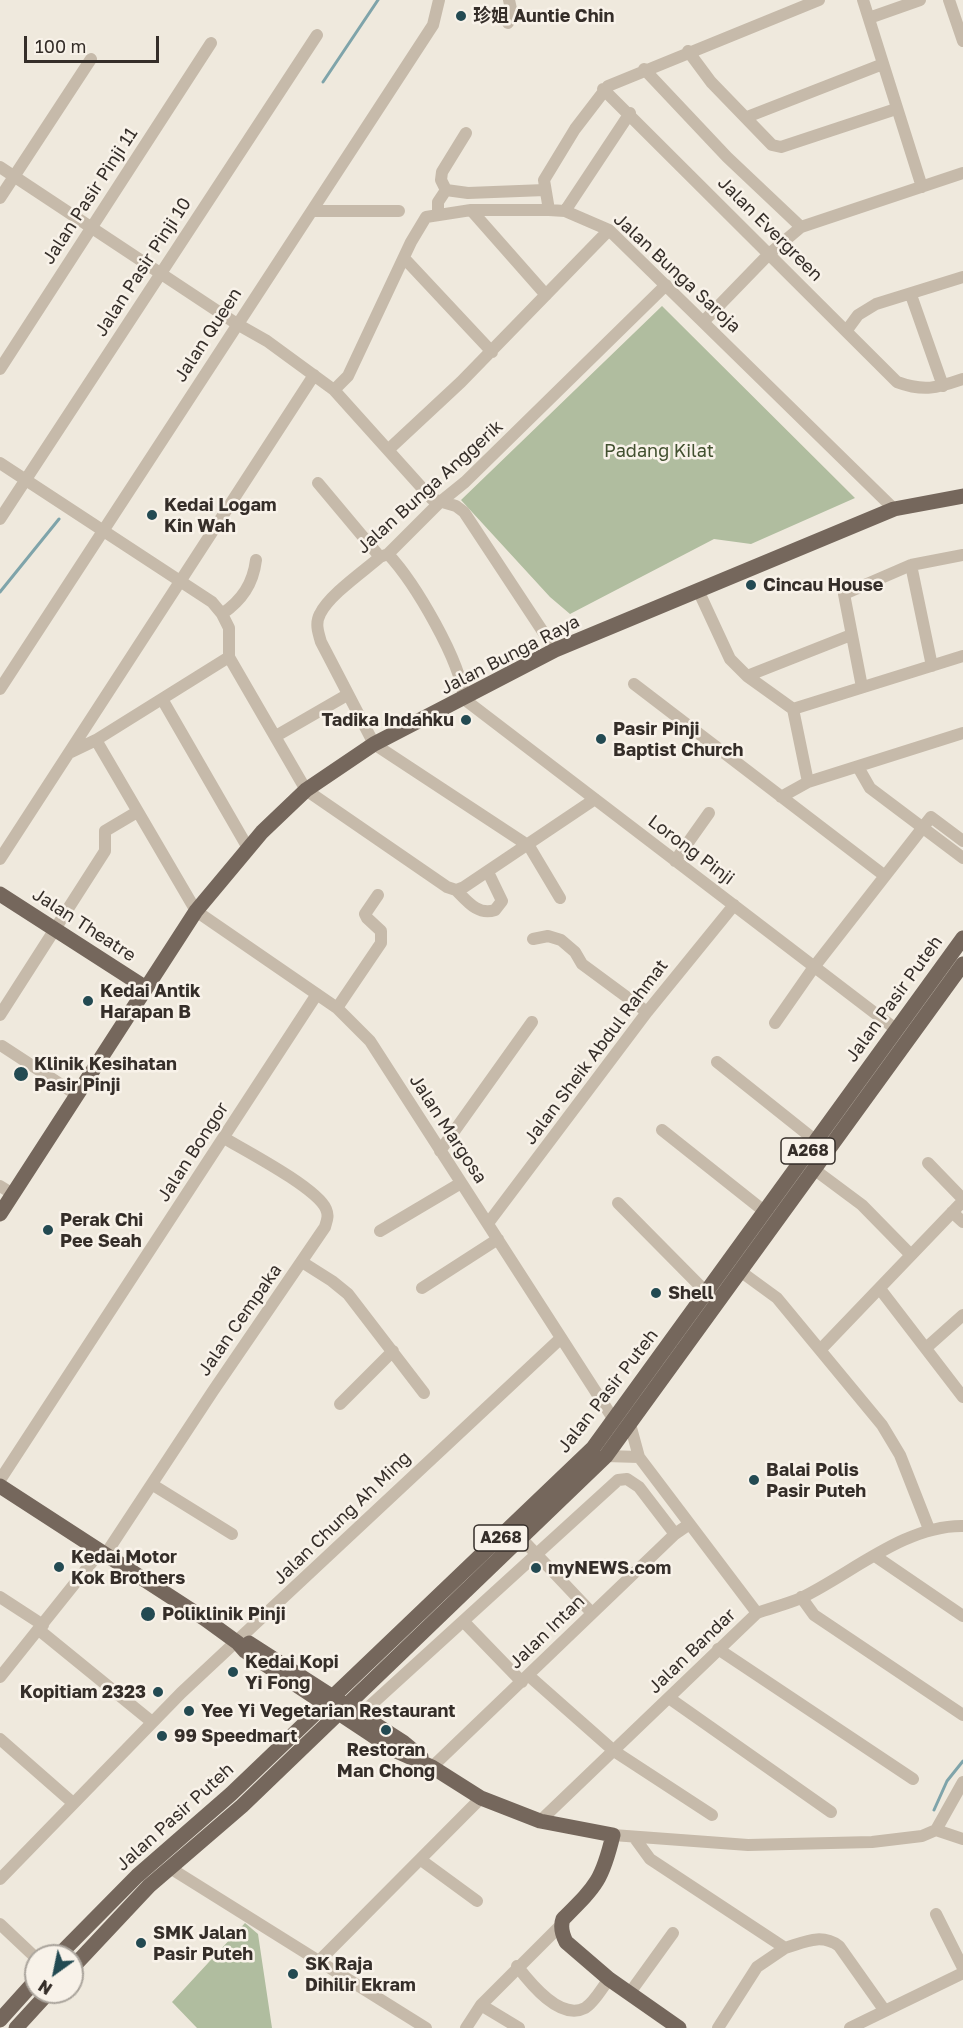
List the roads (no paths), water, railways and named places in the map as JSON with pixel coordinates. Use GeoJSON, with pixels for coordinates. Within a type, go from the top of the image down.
{"type":"FeatureCollection","features":[{"type":"Feature","properties":{"kind":"main road","name":"Jalan Bunga Raya"},"geometry":{"type":"LineString","coordinates":[[0,1214],[6,1190],[77,1095],[196,911],[248,848],[306,790],[374,744],[555,650],[894,508],[963,496]]}},
{"type":"Feature","properties":{"kind":"main road","name":"Jalan Theatre"},"geometry":{"type":"LineString","coordinates":[[0,894],[146,988]]}},
{"type":"Feature","properties":{"kind":"main road","name":"Jalan Pasir Puteh"},"geometry":{"type":"LineString","coordinates":[[70,1944],[137,1876],[224,1801],[593,1448],[963,938]]}},
{"type":"Feature","properties":{"kind":"main road","name":"Jalan Pasir Puteh"},"geometry":{"type":"LineString","coordinates":[[84,1956],[170,1868],[242,1806],[606,1456],[963,964]]}},
{"type":"Feature","properties":{"kind":"main road"},"geometry":{"type":"LineString","coordinates":[[0,1486],[238,1642],[245,1651],[343,1709],[396,1751],[432,1767],[481,1798],[540,1821],[613,1835],[604,1871],[592,1890],[563,1919],[561,1925],[566,1942],[609,1979],[679,2028]]}},
{"type":"Feature","properties":{"kind":"main road"},"geometry":{"type":"LineString","coordinates":[[0,2020],[24,1993]]}},
{"type":"Feature","properties":{"kind":"main road"},"geometry":{"type":"LineString","coordinates":[[16,2028],[39,2004]]}},
{"type":"Feature","properties":{"kind":"street","name":"Jalan Queen"},"geometry":{"type":"LineString","coordinates":[[0,689],[433,25],[439,0]]}},
{"type":"Feature","properties":{"kind":"street"},"geometry":{"type":"LineString","coordinates":[[508,23],[511,9],[509,0]]}},
{"type":"Feature","properties":{"kind":"street"},"geometry":{"type":"LineString","coordinates":[[549,210],[544,180],[603,89],[644,69],[819,0]]}},
{"type":"Feature","properties":{"kind":"street"},"geometry":{"type":"LineString","coordinates":[[863,0],[922,187]]}},
{"type":"Feature","properties":{"kind":"street"},"geometry":{"type":"LineString","coordinates":[[869,18],[920,0]]}},
{"type":"Feature","properties":{"kind":"street"},"geometry":{"type":"LineString","coordinates":[[949,0],[963,41]]}},
{"type":"Feature","properties":{"kind":"street","name":"Jalan Pasir Pinji 10"},"geometry":{"type":"LineString","coordinates":[[0,519],[317,35]]}},
{"type":"Feature","properties":{"kind":"street","name":"Jalan Pasir Pinji 11"},"geometry":{"type":"LineString","coordinates":[[0,369],[211,42]]}},
{"type":"Feature","properties":{"kind":"street"},"geometry":{"type":"LineString","coordinates":[[688,51],[711,82],[772,145],[781,147],[896,109]]}},
{"type":"Feature","properties":{"kind":"street"},"geometry":{"type":"LineString","coordinates":[[0,198],[91,59]]}},
{"type":"Feature","properties":{"kind":"street"},"geometry":{"type":"LineString","coordinates":[[747,117],[883,64]]}},
{"type":"Feature","properties":{"kind":"street"},"geometry":{"type":"LineString","coordinates":[[644,69],[727,157],[801,227]]}},
{"type":"Feature","properties":{"kind":"street","name":"Jalan Evergreen"},"geometry":{"type":"LineString","coordinates":[[603,89],[630,113],[897,382],[915,389],[943,386]]}},
{"type":"Feature","properties":{"kind":"street"},"geometry":{"type":"LineString","coordinates":[[565,212],[630,113]]}},
{"type":"Feature","properties":{"kind":"street"},"geometry":{"type":"LineString","coordinates":[[446,190],[441,180],[442,172],[466,132]]}},
{"type":"Feature","properties":{"kind":"street"},"geometry":{"type":"LineString","coordinates":[[0,167],[237,324],[258,334],[334,390],[432,499],[456,506],[464,512],[555,650]]}},
{"type":"Feature","properties":{"kind":"street"},"geometry":{"type":"LineString","coordinates":[[704,321],[769,254],[801,227],[963,173]]}},
{"type":"Feature","properties":{"kind":"street"},"geometry":{"type":"LineString","coordinates":[[446,190],[468,193],[545,190]]}},
{"type":"Feature","properties":{"kind":"street"},"geometry":{"type":"LineString","coordinates":[[334,390],[348,376],[418,227],[426,218],[438,214],[438,202],[446,190]]}},
{"type":"Feature","properties":{"kind":"street"},"geometry":{"type":"LineString","coordinates":[[471,210],[546,295]]}},
{"type":"Feature","properties":{"kind":"street","name":"Jalan Bunga Saroja"},"geometry":{"type":"LineString","coordinates":[[438,214],[471,210],[549,210],[565,212],[609,230],[894,508]]}},
{"type":"Feature","properties":{"kind":"street"},"geometry":{"type":"LineString","coordinates":[[312,211],[399,211]]}},
{"type":"Feature","properties":{"kind":"street"},"geometry":{"type":"LineString","coordinates":[[388,450],[492,352],[609,230]]}},
{"type":"Feature","properties":{"kind":"street"},"geometry":{"type":"LineString","coordinates":[[404,258],[492,352]]}},
{"type":"Feature","properties":{"kind":"street"},"geometry":{"type":"LineString","coordinates":[[847,330],[858,315],[876,304],[963,277]]}},
{"type":"Feature","properties":{"kind":"street","name":"Jalan Bunga Anggerik"},"geometry":{"type":"LineString","coordinates":[[374,744],[321,642],[317,627],[320,614],[527,423],[666,285]]}},
{"type":"Feature","properties":{"kind":"street"},"geometry":{"type":"LineString","coordinates":[[911,295],[943,386],[963,379]]}},
{"type":"Feature","properties":{"kind":"street"},"geometry":{"type":"LineString","coordinates":[[0,859],[314,375]]}},
{"type":"Feature","properties":{"kind":"street"},"geometry":{"type":"LineString","coordinates":[[0,463],[212,602],[222,614],[229,628],[230,657],[306,790],[447,887],[456,890],[478,910],[484,912],[495,910],[502,901],[488,872]]}},
{"type":"Feature","properties":{"kind":"street"},"geometry":{"type":"LineString","coordinates":[[318,483],[412,584],[453,662],[463,685],[464,699]]}},
{"type":"Feature","properties":{"kind":"street"},"geometry":{"type":"LineString","coordinates":[[862,687],[844,594],[911,565],[963,555]]}},
{"type":"Feature","properties":{"kind":"street"},"geometry":{"type":"LineString","coordinates":[[222,614],[246,591],[254,573],[256,560]]}},
{"type":"Feature","properties":{"kind":"street"},"geometry":{"type":"LineString","coordinates":[[911,565],[932,666]]}},
{"type":"Feature","properties":{"kind":"street"},"geometry":{"type":"LineString","coordinates":[[698,590],[730,659],[747,676],[793,709],[808,782]]}},
{"type":"Feature","properties":{"kind":"street"},"geometry":{"type":"LineString","coordinates":[[747,676],[851,634]]}},
{"type":"Feature","properties":{"kind":"street"},"geometry":{"type":"LineString","coordinates":[[793,709],[963,656]]}},
{"type":"Feature","properties":{"kind":"street"},"geometry":{"type":"LineString","coordinates":[[70,752],[96,740],[230,657]]}},
{"type":"Feature","properties":{"kind":"street"},"geometry":{"type":"LineString","coordinates":[[634,684],[780,798],[885,876]]}},
{"type":"Feature","properties":{"kind":"street"},"geometry":{"type":"LineString","coordinates":[[276,736],[347,694]]}},
{"type":"Feature","properties":{"kind":"street"},"geometry":{"type":"LineString","coordinates":[[162,699],[248,848]]}},
{"type":"Feature","properties":{"kind":"street","name":"Lorong Pinji"},"geometry":{"type":"LineString","coordinates":[[464,699],[897,1030]]}},
{"type":"Feature","properties":{"kind":"street"},"geometry":{"type":"LineString","coordinates":[[780,798],[808,782],[963,733]]}},
{"type":"Feature","properties":{"kind":"street"},"geometry":{"type":"LineString","coordinates":[[96,740],[196,911]]}},
{"type":"Feature","properties":{"kind":"street"},"geometry":{"type":"LineString","coordinates":[[374,744],[529,846],[560,898]]}},
{"type":"Feature","properties":{"kind":"street"},"geometry":{"type":"LineString","coordinates":[[858,767],[870,788],[963,858]]}},
{"type":"Feature","properties":{"kind":"street"},"geometry":{"type":"LineString","coordinates":[[456,890],[529,846],[595,799]]}},
{"type":"Feature","properties":{"kind":"street"},"geometry":{"type":"LineString","coordinates":[[0,1015],[102,857],[107,846],[105,831],[137,812]]}},
{"type":"Feature","properties":{"kind":"street"},"geometry":{"type":"LineString","coordinates":[[675,861],[709,813]]}},
{"type":"Feature","properties":{"kind":"street"},"geometry":{"type":"LineString","coordinates":[[775,1023],[814,967],[931,817],[963,841]]}},
{"type":"Feature","properties":{"kind":"street"},"geometry":{"type":"LineString","coordinates":[[337,1008],[381,943],[381,931],[366,918],[365,914],[378,895]]}},
{"type":"Feature","properties":{"kind":"street","name":"Jalan Sheik Abdul Rahmat"},"geometry":{"type":"LineString","coordinates":[[489,1222],[647,1012],[734,905]]}},
{"type":"Feature","properties":{"kind":"street","name":"Jalan Margosa"},"geometry":{"type":"LineString","coordinates":[[196,911],[337,1008],[370,1041],[461,1183],[489,1222],[560,1339],[614,1420]]}},
{"type":"Feature","properties":{"kind":"street"},"geometry":{"type":"LineString","coordinates":[[533,939],[548,936],[561,940],[575,952],[582,963],[647,1012]]}},
{"type":"Feature","properties":{"kind":"street","name":"Jalan Bongor"},"geometry":{"type":"LineString","coordinates":[[0,1480],[317,994]]}},
{"type":"Feature","properties":{"kind":"street"},"geometry":{"type":"LineString","coordinates":[[440,1151],[532,1022]]}},
{"type":"Feature","properties":{"kind":"street"},"geometry":{"type":"LineString","coordinates":[[2,1046],[77,1095]]}},
{"type":"Feature","properties":{"kind":"street"},"geometry":{"type":"LineString","coordinates":[[717,1062],[816,1141]]}},
{"type":"Feature","properties":{"kind":"street"},"geometry":{"type":"LineString","coordinates":[[662,1130],[764,1211]]}},
{"type":"Feature","properties":{"kind":"street","name":"Jalan Cempaka"},"geometry":{"type":"LineString","coordinates":[[0,1677],[103,1554],[153,1485],[213,1391],[325,1227],[328,1216],[325,1206],[308,1189],[224,1138]]}},
{"type":"Feature","properties":{"kind":"street"},"geometry":{"type":"LineString","coordinates":[[822,1348],[963,1200],[928,1163]]}},
{"type":"Feature","properties":{"kind":"street"},"geometry":{"type":"LineString","coordinates":[[815,1170],[862,1205],[911,1255]]}},
{"type":"Feature","properties":{"kind":"street"},"geometry":{"type":"LineString","coordinates":[[380,1231],[461,1183]]}},
{"type":"Feature","properties":{"kind":"street"},"geometry":{"type":"LineString","coordinates":[[618,1203],[705,1292]]}},
{"type":"Feature","properties":{"kind":"street"},"geometry":{"type":"LineString","coordinates":[[952,1212],[963,1222]]}},
{"type":"Feature","properties":{"kind":"street"},"geometry":{"type":"LineString","coordinates":[[422,1288],[498,1239]]}},
{"type":"Feature","properties":{"kind":"street"},"geometry":{"type":"LineString","coordinates":[[302,1262],[340,1287],[424,1393]]}},
{"type":"Feature","properties":{"kind":"street"},"geometry":{"type":"LineString","coordinates":[[740,1271],[777,1298],[822,1348],[893,1441],[928,1529]]}},
{"type":"Feature","properties":{"kind":"street"},"geometry":{"type":"LineString","coordinates":[[880,1288],[963,1397]]}},
{"type":"Feature","properties":{"kind":"street"},"geometry":{"type":"LineString","coordinates":[[926,1348],[963,1315]]}},
{"type":"Feature","properties":{"kind":"street","name":"Jalan Chung Ah Ming"},"geometry":{"type":"LineString","coordinates":[[0,1879],[152,1722],[440,1449],[560,1339]]}},
{"type":"Feature","properties":{"kind":"street"},"geometry":{"type":"LineString","coordinates":[[340,1404],[393,1351]]}},
{"type":"Feature","properties":{"kind":"street"},"geometry":{"type":"LineString","coordinates":[[630,1424],[639,1457],[688,1525],[757,1613]]}},
{"type":"Feature","properties":{"kind":"street"},"geometry":{"type":"LineString","coordinates":[[606,1456],[639,1457]]}},
{"type":"Feature","properties":{"kind":"street"},"geometry":{"type":"LineString","coordinates":[[356,1718],[618,1480],[627,1479],[639,1487],[675,1534]]}},
{"type":"Feature","properties":{"kind":"street"},"geometry":{"type":"LineString","coordinates":[[153,1485],[232,1534]]}},
{"type":"Feature","properties":{"kind":"street","name":"Jalan Intan"},"geometry":{"type":"LineString","coordinates":[[432,1767],[675,1534],[688,1525]]}},
{"type":"Feature","properties":{"kind":"street","name":"Jalan Bandar"},"geometry":{"type":"LineString","coordinates":[[540,1821],[757,1613],[801,1597],[928,1529],[963,1526]]}},
{"type":"Feature","properties":{"kind":"street"},"geometry":{"type":"LineString","coordinates":[[522,1539],[592,1613]]}},
{"type":"Feature","properties":{"kind":"street"},"geometry":{"type":"LineString","coordinates":[[875,1556],[963,1616]]}},
{"type":"Feature","properties":{"kind":"street"},"geometry":{"type":"LineString","coordinates":[[0,1597],[41,1627],[152,1722]]}},
{"type":"Feature","properties":{"kind":"street"},"geometry":{"type":"LineString","coordinates":[[801,1597],[814,1615],[963,1715]]}},
{"type":"Feature","properties":{"kind":"street"},"geometry":{"type":"LineString","coordinates":[[463,1621],[525,1679],[614,1750],[712,1815]]}},
{"type":"Feature","properties":{"kind":"street"},"geometry":{"type":"LineString","coordinates":[[718,1649],[913,1779]]}},
{"type":"Feature","properties":{"kind":"street"},"geometry":{"type":"LineString","coordinates":[[669,1698],[831,1812]]}},
{"type":"Feature","properties":{"kind":"street"},"geometry":{"type":"LineString","coordinates":[[0,1740],[73,1803]]}},
{"type":"Feature","properties":{"kind":"street"},"geometry":{"type":"LineString","coordinates":[[613,1835],[759,1844],[872,1842],[922,1836],[936,1830],[963,1782]]}},
{"type":"Feature","properties":{"kind":"street"},"geometry":{"type":"LineString","coordinates":[[319,1961],[481,1798]]}},
{"type":"Feature","properties":{"kind":"street"},"geometry":{"type":"LineString","coordinates":[[936,1830],[963,1839]]}},
{"type":"Feature","properties":{"kind":"street"},"geometry":{"type":"LineString","coordinates":[[634,1836],[650,1859],[785,1948]]}},
{"type":"Feature","properties":{"kind":"street"},"geometry":{"type":"LineString","coordinates":[[421,1860],[477,1900]]}},
{"type":"Feature","properties":{"kind":"street"},"geometry":{"type":"LineString","coordinates":[[170,1868],[426,2028]]}},
{"type":"Feature","properties":{"kind":"street"},"geometry":{"type":"LineString","coordinates":[[936,1914],[963,1968]]}},
{"type":"Feature","properties":{"kind":"street"},"geometry":{"type":"LineString","coordinates":[[0,1924],[24,1947]]}},
{"type":"Feature","properties":{"kind":"street"},"geometry":{"type":"LineString","coordinates":[[466,2028],[481,2005],[517,1966],[561,1925]]}},
{"type":"Feature","properties":{"kind":"street"},"geometry":{"type":"LineString","coordinates":[[629,1994],[673,1933]]}},
{"type":"Feature","properties":{"kind":"street"},"geometry":{"type":"LineString","coordinates":[[718,2028],[757,1967],[785,1948],[819,1938],[830,1940],[839,1946],[885,2011]]}},
{"type":"Feature","properties":{"kind":"street"},"geometry":{"type":"LineString","coordinates":[[517,1966],[532,1985],[558,2006],[575,2012],[587,2007],[609,1979]]}},
{"type":"Feature","properties":{"kind":"street"},"geometry":{"type":"LineString","coordinates":[[850,2028],[963,1973]]}},
{"type":"Feature","properties":{"kind":"street"},"geometry":{"type":"LineString","coordinates":[[481,2005],[519,2028]]}},
{"type":"Feature","properties":{"kind":"waterway"},"geometry":{"type":"LineString","coordinates":[[323,82],[378,0]]}},
{"type":"Feature","properties":{"kind":"waterway"},"geometry":{"type":"LineString","coordinates":[[0,592],[59,519]]}},
{"type":"Feature","properties":{"kind":"waterway"},"geometry":{"type":"LineString","coordinates":[[934,1810],[947,1781],[963,1761]]}},
{"type":"Feature","properties":{"kind":"place","name":"珍姐 Auntie Chin"},"geometry":{"type":"Point","coordinates":[461,16]}},
{"type":"Feature","properties":{"kind":"place","name":"Kedai Logam Kin Wah"},"geometry":{"type":"Point","coordinates":[152,515]}},
{"type":"Feature","properties":{"kind":"place","name":"Cincau House"},"geometry":{"type":"Point","coordinates":[751,585]}},
{"type":"Feature","properties":{"kind":"place","name":"Tadika Indahku"},"geometry":{"type":"Point","coordinates":[466,720]}},
{"type":"Feature","properties":{"kind":"place","name":"Pasir Pinji Baptist Church"},"geometry":{"type":"Point","coordinates":[601,739]}},
{"type":"Feature","properties":{"kind":"place","name":"Kedai Antik Harapan B"},"geometry":{"type":"Point","coordinates":[88,1001]}},
{"type":"Feature","properties":{"kind":"place","name":"Klinik Kesihatan Pasir Pinji"},"geometry":{"type":"Point","coordinates":[21,1074]}},
{"type":"Feature","properties":{"kind":"place","name":"Perak Chi Pee Seah"},"geometry":{"type":"Point","coordinates":[48,1230]}},
{"type":"Feature","properties":{"kind":"place","name":"Shell"},"geometry":{"type":"Point","coordinates":[656,1293]}},
{"type":"Feature","properties":{"kind":"place","name":"Balai Polis Pasir Puteh"},"geometry":{"type":"Point","coordinates":[754,1480]}},
{"type":"Feature","properties":{"kind":"place","name":"Kedai Motor Kok Brothers"},"geometry":{"type":"Point","coordinates":[59,1567]}},
{"type":"Feature","properties":{"kind":"place","name":"myNEWS.com"},"geometry":{"type":"Point","coordinates":[536,1568]}},
{"type":"Feature","properties":{"kind":"place","name":"Poliklinik Pinji"},"geometry":{"type":"Point","coordinates":[148,1614]}},
{"type":"Feature","properties":{"kind":"place","name":"Kedai Kopi Yi Fong"},"geometry":{"type":"Point","coordinates":[233,1672]}},
{"type":"Feature","properties":{"kind":"place","name":"Kopitiam 2323"},"geometry":{"type":"Point","coordinates":[158,1692]}},
{"type":"Feature","properties":{"kind":"place","name":"Yee Yi Vegetarian Restaurant"},"geometry":{"type":"Point","coordinates":[189,1711]}},
{"type":"Feature","properties":{"kind":"place","name":"Restoran Man Chong"},"geometry":{"type":"Point","coordinates":[386,1730]}},
{"type":"Feature","properties":{"kind":"place","name":"99 Speedmart"},"geometry":{"type":"Point","coordinates":[162,1736]}},
{"type":"Feature","properties":{"kind":"place","name":"SMK Jalan Pasir Puteh"},"geometry":{"type":"Point","coordinates":[141,1943]}},
{"type":"Feature","properties":{"kind":"place","name":"SK Raja Dihilir Ekram"},"geometry":{"type":"Point","coordinates":[293,1974]}},
{"type":"Feature","properties":{"kind":"park label","name":"Padang Kilat"},"geometry":{"type":"Point","coordinates":[659,451]}}]}
